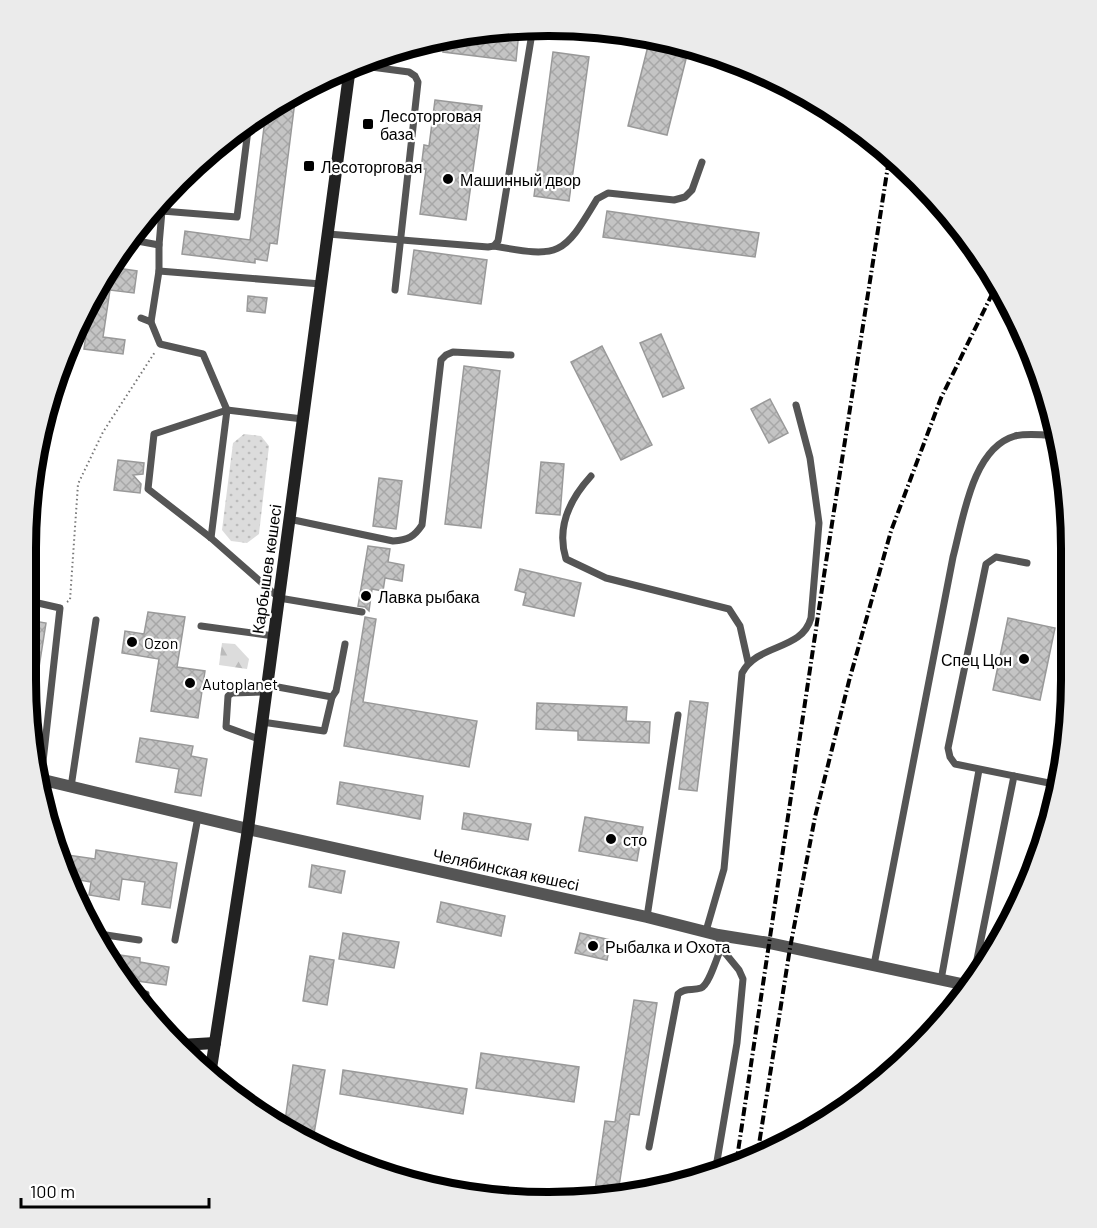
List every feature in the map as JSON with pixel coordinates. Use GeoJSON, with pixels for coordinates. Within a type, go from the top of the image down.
{"type":"FeatureCollection","features":[{"type":"Feature","properties":{"kind":"main road","name":"Карбышев көшесі"},"geometry":{"type":"LineString","coordinates":[[211,1065],[248,829],[349,77]]}},
{"type":"Feature","properties":{"kind":"main road"},"geometry":{"type":"LineString","coordinates":[[189,1044],[215,1042]]}},
{"type":"Feature","properties":{"kind":"street","name":"Челябинская көшесі"},"geometry":{"type":"LineString","coordinates":[[46,781],[248,829],[712,933],[961,983]]}},
{"type":"Feature","properties":{"kind":"lane"},"geometry":{"type":"LineString","coordinates":[[494,246],[498,241],[531,37]]}},
{"type":"Feature","properties":{"kind":"lane"},"geometry":{"type":"LineString","coordinates":[[373,67],[409,72],[416,76],[418,82],[395,290]]}},
{"type":"Feature","properties":{"kind":"lane"},"geometry":{"type":"LineString","coordinates":[[163,211],[237,217],[247,134]]}},
{"type":"Feature","properties":{"kind":"lane"},"geometry":{"type":"LineString","coordinates":[[328,234],[494,246],[545,253],[560,248],[571,239],[601,195],[674,200],[685,197],[692,190],[702,162]]}},
{"type":"Feature","properties":{"kind":"lane"},"geometry":{"type":"LineString","coordinates":[[162,212],[159,271],[151,322],[160,344],[203,354],[227,410],[211,538]]}},
{"type":"Feature","properties":{"kind":"lane"},"geometry":{"type":"LineString","coordinates":[[139,241],[159,245]]}},
{"type":"Feature","properties":{"kind":"lane"},"geometry":{"type":"LineString","coordinates":[[159,271],[321,284]]}},
{"type":"Feature","properties":{"kind":"lane"},"geometry":{"type":"LineString","coordinates":[[141,318],[151,322]]}},
{"type":"Feature","properties":{"kind":"lane"},"geometry":{"type":"LineString","coordinates":[[289,519],[393,541],[406,540],[415,535],[422,525],[441,360],[453,352],[511,355]]}},
{"type":"Feature","properties":{"kind":"lane"},"geometry":{"type":"LineString","coordinates":[[717,1164],[737,1043],[743,979],[712,933],[724,869],[742,673],[748,662],[800,637],[808,630],[811,618],[819,523],[810,458],[796,405]]}},
{"type":"Feature","properties":{"kind":"lane"},"geometry":{"type":"LineString","coordinates":[[303,418],[227,410],[154,434],[148,489],[211,538],[279,598],[362,612]]}},
{"type":"Feature","properties":{"kind":"lane"},"geometry":{"type":"LineString","coordinates":[[874,965],[953,557],[970,494],[980,466],[994,448],[1015,436],[1048,436]]}},
{"type":"Feature","properties":{"kind":"lane"},"geometry":{"type":"LineString","coordinates":[[591,476],[573,499],[564,520],[562,546],[566,559],[606,578],[729,609],[740,626],[748,662]]}},
{"type":"Feature","properties":{"kind":"lane"},"geometry":{"type":"LineString","coordinates":[[1027,563],[996,557],[986,564],[948,748],[950,757],[956,765],[1050,783]]}},
{"type":"Feature","properties":{"kind":"lane"},"geometry":{"type":"LineString","coordinates":[[36,603],[60,608],[41,753]]}},
{"type":"Feature","properties":{"kind":"lane"},"geometry":{"type":"LineString","coordinates":[[72,787],[96,620]]}},
{"type":"Feature","properties":{"kind":"lane"},"geometry":{"type":"LineString","coordinates":[[201,626],[274,636]]}},
{"type":"Feature","properties":{"kind":"lane"},"geometry":{"type":"LineString","coordinates":[[262,722],[324,731],[332,698],[336,691],[345,644]]}},
{"type":"Feature","properties":{"kind":"lane"},"geometry":{"type":"LineString","coordinates":[[259,739],[226,727],[228,696],[232,693],[266,689],[332,698]]}},
{"type":"Feature","properties":{"kind":"lane"},"geometry":{"type":"LineString","coordinates":[[647,917],[678,715]]}},
{"type":"Feature","properties":{"kind":"lane"},"geometry":{"type":"LineString","coordinates":[[941,980],[979,770]]}},
{"type":"Feature","properties":{"kind":"lane"},"geometry":{"type":"LineString","coordinates":[[977,961],[1014,776]]}},
{"type":"Feature","properties":{"kind":"lane"},"geometry":{"type":"LineString","coordinates":[[175,940],[198,817]]}},
{"type":"Feature","properties":{"kind":"lane"},"geometry":{"type":"LineString","coordinates":[[104,935],[139,940]]}},
{"type":"Feature","properties":{"kind":"lane"},"geometry":{"type":"LineString","coordinates":[[650,1147],[678,994],[683,990],[700,989],[706,985],[721,948]]}},
{"type":"Feature","properties":{"kind":"path"},"geometry":{"type":"LineString","coordinates":[[60,608],[70,600],[78,484],[103,432],[160,344]]}},
{"type":"Feature","properties":{"kind":"green space"},"geometry":{"type":"Polygon","coordinates":[[[244,434],[261,436],[269,446],[259,534],[247,543],[231,541],[222,530],[233,443],[244,434]]]}},
{"type":"Feature","properties":{"kind":"green space"},"geometry":{"type":"Polygon","coordinates":[[[222,643],[235,644],[249,659],[247,669],[219,665],[222,643]]]}},
{"type":"Feature","properties":{"kind":"building"},"geometry":{"type":"Polygon","coordinates":[[[518,37],[516,61],[443,52],[444,47],[449,46],[518,37]]]}},
{"type":"Feature","properties":{"kind":"building"},"geometry":{"type":"Polygon","coordinates":[[[648,46],[687,55],[667,135],[628,126],[648,46]]]}},
{"type":"Feature","properties":{"kind":"building"},"geometry":{"type":"Polygon","coordinates":[[[553,52],[589,57],[569,201],[534,196],[553,52]]]}},
{"type":"Feature","properties":{"kind":"building"},"geometry":{"type":"Polygon","coordinates":[[[435,100],[482,106],[466,220],[420,214],[426,169],[421,169],[424,145],[429,146],[435,100]]]}},
{"type":"Feature","properties":{"kind":"building"},"geometry":{"type":"Polygon","coordinates":[[[295,104],[277,244],[270,243],[267,261],[255,259],[255,263],[182,254],[185,231],[250,240],[265,122],[295,104]]]}},
{"type":"Feature","properties":{"kind":"building"},"geometry":{"type":"Polygon","coordinates":[[[607,211],[759,233],[755,257],[603,237],[607,211]]]}},
{"type":"Feature","properties":{"kind":"building"},"geometry":{"type":"Polygon","coordinates":[[[414,250],[487,260],[481,304],[408,294],[414,250]]]}},
{"type":"Feature","properties":{"kind":"building"},"geometry":{"type":"Polygon","coordinates":[[[119,268],[137,271],[134,293],[110,290],[103,337],[125,340],[123,354],[84,349],[87,326],[119,268]]]}},
{"type":"Feature","properties":{"kind":"building"},"geometry":{"type":"Polygon","coordinates":[[[248,296],[267,298],[265,313],[247,311],[248,296]]]}},
{"type":"Feature","properties":{"kind":"building"},"geometry":{"type":"Polygon","coordinates":[[[661,334],[684,388],[663,397],[640,343],[661,334]]]}},
{"type":"Feature","properties":{"kind":"building"},"geometry":{"type":"Polygon","coordinates":[[[602,346],[652,445],[621,460],[571,362],[602,346]]]}},
{"type":"Feature","properties":{"kind":"building"},"geometry":{"type":"Polygon","coordinates":[[[464,366],[500,371],[481,528],[445,524],[464,366]]]}},
{"type":"Feature","properties":{"kind":"building"},"geometry":{"type":"Polygon","coordinates":[[[770,399],[788,433],[769,443],[751,409],[770,399]]]}},
{"type":"Feature","properties":{"kind":"building"},"geometry":{"type":"Polygon","coordinates":[[[118,460],[144,463],[143,474],[133,475],[141,484],[140,493],[114,490],[118,460]]]}},
{"type":"Feature","properties":{"kind":"building"},"geometry":{"type":"Polygon","coordinates":[[[541,462],[564,464],[560,515],[536,513],[541,462]]]}},
{"type":"Feature","properties":{"kind":"building"},"geometry":{"type":"Polygon","coordinates":[[[379,478],[402,481],[396,529],[373,526],[379,478]]]}},
{"type":"Feature","properties":{"kind":"building"},"geometry":{"type":"Polygon","coordinates":[[[368,546],[390,549],[388,562],[404,565],[402,581],[385,578],[383,591],[372,589],[369,611],[365,607],[358,606],[368,546]]]}},
{"type":"Feature","properties":{"kind":"building"},"geometry":{"type":"Polygon","coordinates":[[[520,569],[581,583],[574,616],[523,605],[526,593],[515,590],[520,569]]]}},
{"type":"Feature","properties":{"kind":"building"},"geometry":{"type":"Polygon","coordinates":[[[148,612],[185,617],[177,667],[205,671],[198,718],[151,711],[159,659],[122,653],[125,631],[144,634],[148,612]]]}},
{"type":"Feature","properties":{"kind":"building"},"geometry":{"type":"Polygon","coordinates":[[[365,617],[376,619],[363,702],[477,721],[469,767],[344,746],[365,617]]]}},
{"type":"Feature","properties":{"kind":"building","name":"Спец Цон"},"geometry":{"type":"Polygon","coordinates":[[[1008,618],[1055,628],[1040,700],[993,690],[1008,618]]]}},
{"type":"Feature","properties":{"kind":"building"},"geometry":{"type":"Polygon","coordinates":[[[36,621],[46,623],[36,685],[36,621]]]}},
{"type":"Feature","properties":{"kind":"building"},"geometry":{"type":"Polygon","coordinates":[[[690,701],[708,703],[697,791],[679,789],[690,701]]]}},
{"type":"Feature","properties":{"kind":"building"},"geometry":{"type":"Polygon","coordinates":[[[537,703],[627,707],[626,721],[650,722],[649,743],[578,740],[578,731],[536,729],[537,703]]]}},
{"type":"Feature","properties":{"kind":"building"},"geometry":{"type":"Polygon","coordinates":[[[140,738],[193,746],[191,756],[207,759],[201,796],[175,792],[179,769],[136,762],[140,738]]]}},
{"type":"Feature","properties":{"kind":"building"},"geometry":{"type":"Polygon","coordinates":[[[340,782],[423,796],[420,819],[337,804],[340,782]]]}},
{"type":"Feature","properties":{"kind":"building"},"geometry":{"type":"Polygon","coordinates":[[[464,813],[531,824],[528,840],[462,829],[464,813]]]}},
{"type":"Feature","properties":{"kind":"building","name":"сто"},"geometry":{"type":"Polygon","coordinates":[[[585,817],[643,827],[637,861],[579,851],[585,817]]]}},
{"type":"Feature","properties":{"kind":"building"},"geometry":{"type":"Polygon","coordinates":[[[96,850],[177,863],[170,908],[142,904],[145,882],[122,879],[119,900],[89,895],[91,882],[77,880],[67,855],[95,859],[96,850]]]}},
{"type":"Feature","properties":{"kind":"building"},"geometry":{"type":"Polygon","coordinates":[[[312,865],[345,871],[341,893],[309,887],[312,865]]]}},
{"type":"Feature","properties":{"kind":"building"},"geometry":{"type":"Polygon","coordinates":[[[441,902],[505,916],[501,936],[437,922],[441,902]]]}},
{"type":"Feature","properties":{"kind":"building"},"geometry":{"type":"Polygon","coordinates":[[[343,933],[399,942],[394,968],[339,959],[343,933]]]}},
{"type":"Feature","properties":{"kind":"building","name":"Рыбалка и Охота"},"geometry":{"type":"Polygon","coordinates":[[[580,933],[611,940],[607,960],[575,953],[580,933]]]}},
{"type":"Feature","properties":{"kind":"building"},"geometry":{"type":"Polygon","coordinates":[[[116,955],[140,958],[140,962],[169,967],[166,985],[134,981],[116,955]]]}},
{"type":"Feature","properties":{"kind":"building"},"geometry":{"type":"Polygon","coordinates":[[[310,956],[334,960],[327,1005],[303,1001],[310,956]]]}},
{"type":"Feature","properties":{"kind":"building"},"geometry":{"type":"Polygon","coordinates":[[[634,1000],[657,1003],[639,1115],[630,1114],[619,1187],[595,1190],[605,1121],[615,1122],[634,1000]]]}},
{"type":"Feature","properties":{"kind":"building"},"geometry":{"type":"Polygon","coordinates":[[[481,1053],[579,1067],[574,1102],[476,1088],[481,1053]]]}},
{"type":"Feature","properties":{"kind":"building"},"geometry":{"type":"Polygon","coordinates":[[[293,1065],[325,1070],[314,1135],[285,1119],[293,1065]]]}},
{"type":"Feature","properties":{"kind":"building"},"geometry":{"type":"Polygon","coordinates":[[[343,1070],[467,1089],[463,1114],[340,1094],[343,1070]]]}},
{"type":"Feature","properties":{"kind":"railway"},"geometry":{"type":"LineString","coordinates":[[737,1156],[888,165]]}},
{"type":"Feature","properties":{"kind":"railway"},"geometry":{"type":"LineString","coordinates":[[759,1147],[790,948],[815,817],[849,681],[891,531],[941,398],[993,293]]}},
{"type":"Feature","properties":{"kind":"place","name":"Лесоторговая база"},"geometry":{"type":"Point","coordinates":[368,124]}},
{"type":"Feature","properties":{"kind":"place","name":"Лесоторговая"},"geometry":{"type":"Point","coordinates":[309,166]}},
{"type":"Feature","properties":{"kind":"place","name":"Машинный двор"},"geometry":{"type":"Point","coordinates":[448,179]}},
{"type":"Feature","properties":{"kind":"place","name":"Лавка рыбака"},"geometry":{"type":"Point","coordinates":[366,596]}},
{"type":"Feature","properties":{"kind":"place","name":"Ozon"},"geometry":{"type":"Point","coordinates":[132,642]}},
{"type":"Feature","properties":{"kind":"place","name":"Спец Цон"},"geometry":{"type":"Point","coordinates":[1024,659]}},
{"type":"Feature","properties":{"kind":"place","name":"Autoplanet"},"geometry":{"type":"Point","coordinates":[190,683]}},
{"type":"Feature","properties":{"kind":"place","name":"сто"},"geometry":{"type":"Point","coordinates":[611,839]}},
{"type":"Feature","properties":{"kind":"place","name":"Рыбалка и Охота"},"geometry":{"type":"Point","coordinates":[593,946]}}]}
